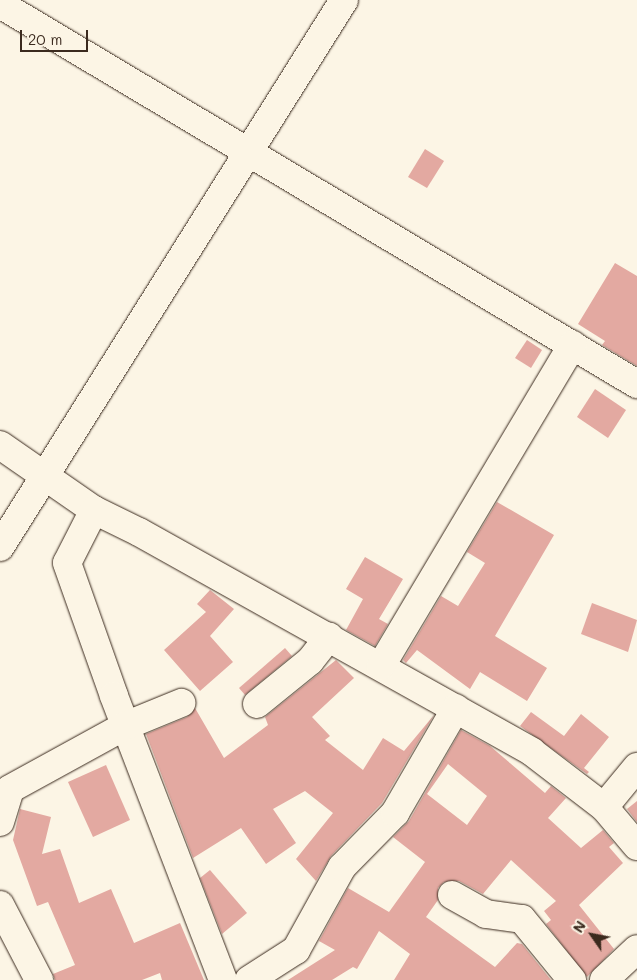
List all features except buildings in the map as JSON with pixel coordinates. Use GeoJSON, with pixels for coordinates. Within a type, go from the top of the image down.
{"type":"FeatureCollection","features":[{"type":"Feature","properties":{"kind":"street"},"geometry":{"type":"LineString","coordinates":[[0,547],[250,154],[344,0]]}},
{"type":"Feature","properties":{"kind":"street"},"geometry":{"type":"LineString","coordinates":[[0,4],[637,384]]}},
{"type":"Feature","properties":{"kind":"street"},"geometry":{"type":"LineString","coordinates":[[381,666],[572,345]]}},
{"type":"Feature","properties":{"kind":"street"},"geometry":{"type":"LineString","coordinates":[[0,445],[44,478],[94,510],[329,637],[532,752],[604,807],[637,846]]}},
{"type":"Feature","properties":{"kind":"street"},"geometry":{"type":"LineString","coordinates":[[94,510],[67,562],[125,726],[224,980]]}},
{"type":"Feature","properties":{"kind":"street"},"geometry":{"type":"LineString","coordinates":[[257,704],[310,661],[329,637]]}},
{"type":"Feature","properties":{"kind":"street"},"geometry":{"type":"LineString","coordinates":[[0,822],[10,789],[125,726],[181,703]]}},
{"type":"Feature","properties":{"kind":"street"},"geometry":{"type":"LineString","coordinates":[[249,980],[296,950],[342,867],[395,812],[456,708]]}},
{"type":"Feature","properties":{"kind":"street"},"geometry":{"type":"LineString","coordinates":[[604,807],[637,767]]}},
{"type":"Feature","properties":{"kind":"street"},"geometry":{"type":"LineString","coordinates":[[452,895],[486,914],[522,919],[572,980]]}},
{"type":"Feature","properties":{"kind":"street"},"geometry":{"type":"LineString","coordinates":[[0,905],[39,980]]}},
{"type":"Feature","properties":{"kind":"street"},"geometry":{"type":"LineString","coordinates":[[604,980],[637,949]]}}]}
